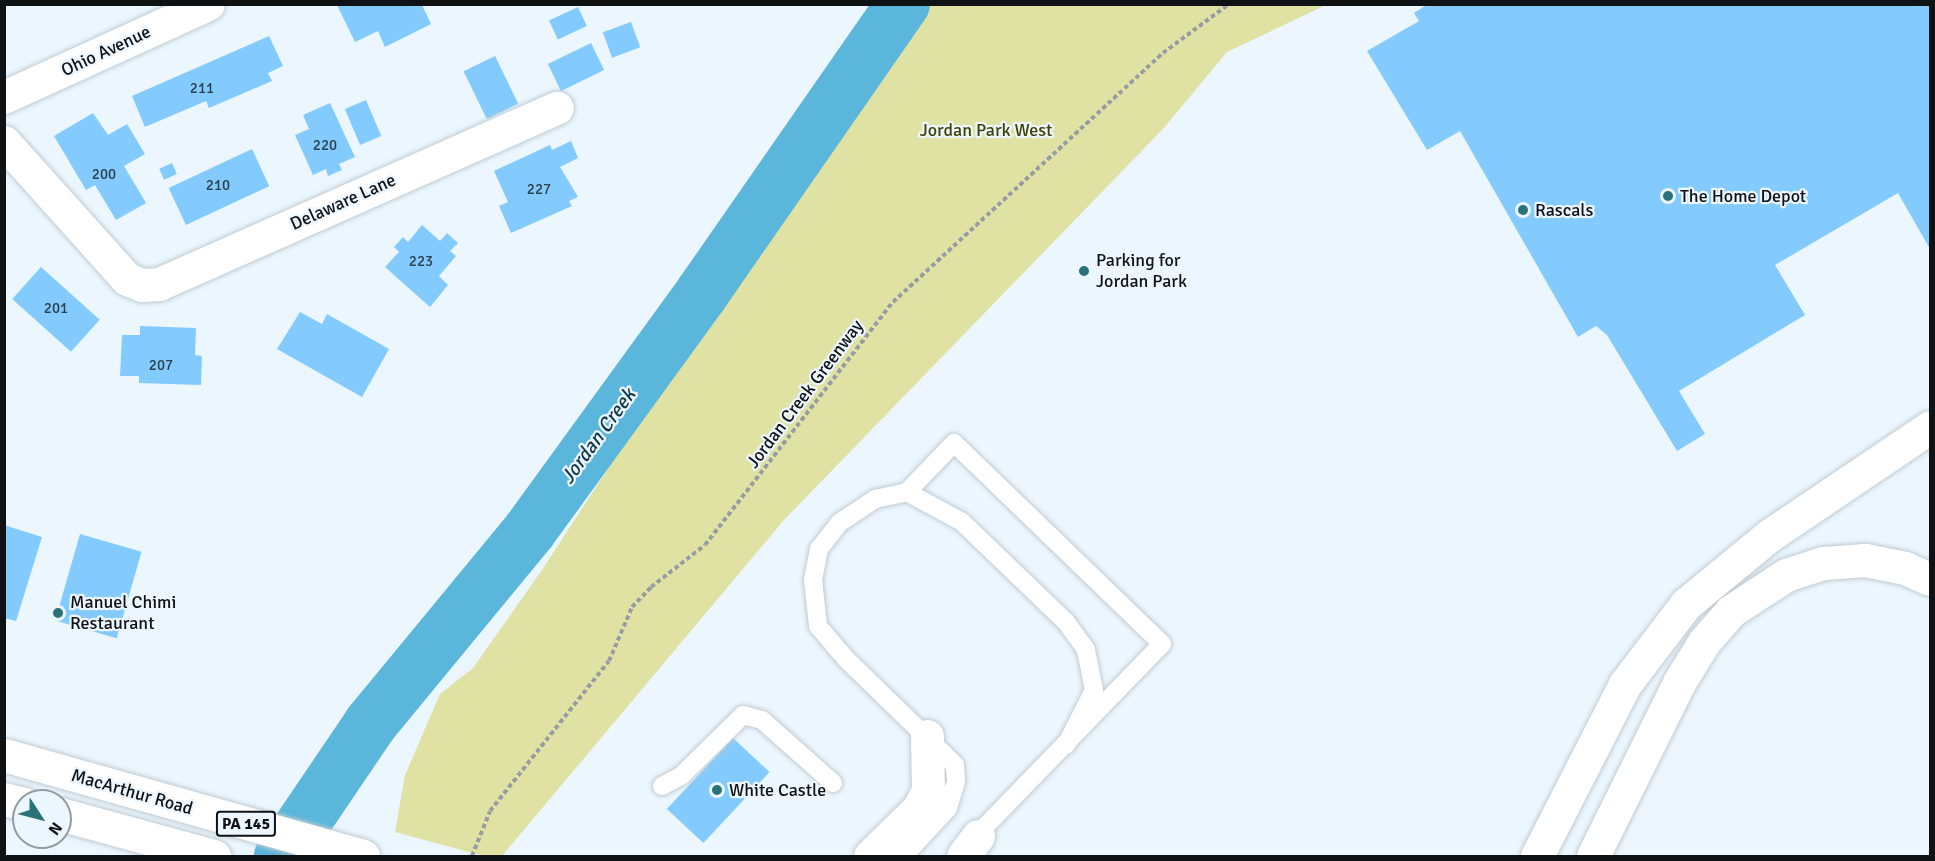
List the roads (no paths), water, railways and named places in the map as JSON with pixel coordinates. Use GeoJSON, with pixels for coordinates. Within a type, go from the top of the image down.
{"type":"FeatureCollection","features":[{"type":"Feature","properties":{"kind":"main road","name":"Ohio Avenue"},"geometry":{"type":"LineString","coordinates":[[4,97],[208,4]]}},
{"type":"Feature","properties":{"kind":"main road","name":"Delaware Lane"},"geometry":{"type":"LineString","coordinates":[[4,142],[127,279],[142,285],[159,284],[557,108]]}},
{"type":"Feature","properties":{"kind":"main road"},"geometry":{"type":"LineString","coordinates":[[1537,856],[1625,684],[1686,604],[1770,535],[1930,427]]}},
{"type":"Feature","properties":{"kind":"main road"},"geometry":{"type":"LineString","coordinates":[[1593,856],[1680,681],[1704,642],[1731,611],[1786,575],[1824,563],[1865,560],[1905,568],[1930,579]]}},
{"type":"Feature","properties":{"kind":"main road"},"geometry":{"type":"LineString","coordinates":[[870,856],[918,808],[928,790],[927,736]]}},
{"type":"Feature","properties":{"kind":"main road","name":"MacArthur Road"},"geometry":{"type":"LineString","coordinates":[[4,755],[363,856]]}},
{"type":"Feature","properties":{"kind":"main road","name":"PA 145"},"geometry":{"type":"LineString","coordinates":[[72,816],[214,856]]}},
{"type":"Feature","properties":{"kind":"lane"},"geometry":{"type":"LineString","coordinates":[[904,856],[948,808],[956,781],[955,765],[846,660],[818,626],[814,609],[813,580],[819,549],[839,523],[875,499],[907,492],[954,443],[1162,644],[971,846],[948,856]]}},
{"type":"Feature","properties":{"kind":"lane"},"geometry":{"type":"LineString","coordinates":[[907,492],[962,522],[1066,622],[1082,642],[1092,667],[1094,690],[1066,745]]}},
{"type":"Feature","properties":{"kind":"lane"},"geometry":{"type":"LineString","coordinates":[[662,786],[681,776],[743,715],[762,720],[833,783]]}},
{"type":"Feature","properties":{"kind":"waterway","name":"Jordan Creek"},"geometry":{"type":"LineString","coordinates":[[281,856],[371,723],[530,530],[702,293],[903,4]]}},
{"type":"Feature","properties":{"kind":"place","name":"The Home Depot"},"geometry":{"type":"Point","coordinates":[1668,196]}},
{"type":"Feature","properties":{"kind":"place","name":"Rascals"},"geometry":{"type":"Point","coordinates":[1523,210]}},
{"type":"Feature","properties":{"kind":"place","name":"Parking for Jordan Park"},"geometry":{"type":"Point","coordinates":[1084,271]}},
{"type":"Feature","properties":{"kind":"place","name":"Manuel Chimi Restaurant"},"geometry":{"type":"Point","coordinates":[58,613]}},
{"type":"Feature","properties":{"kind":"place","name":"White Castle"},"geometry":{"type":"Point","coordinates":[717,790]}},
{"type":"Feature","properties":{"kind":"park label","name":"Jordan Park West"},"geometry":{"type":"Point","coordinates":[986,130]}}]}
